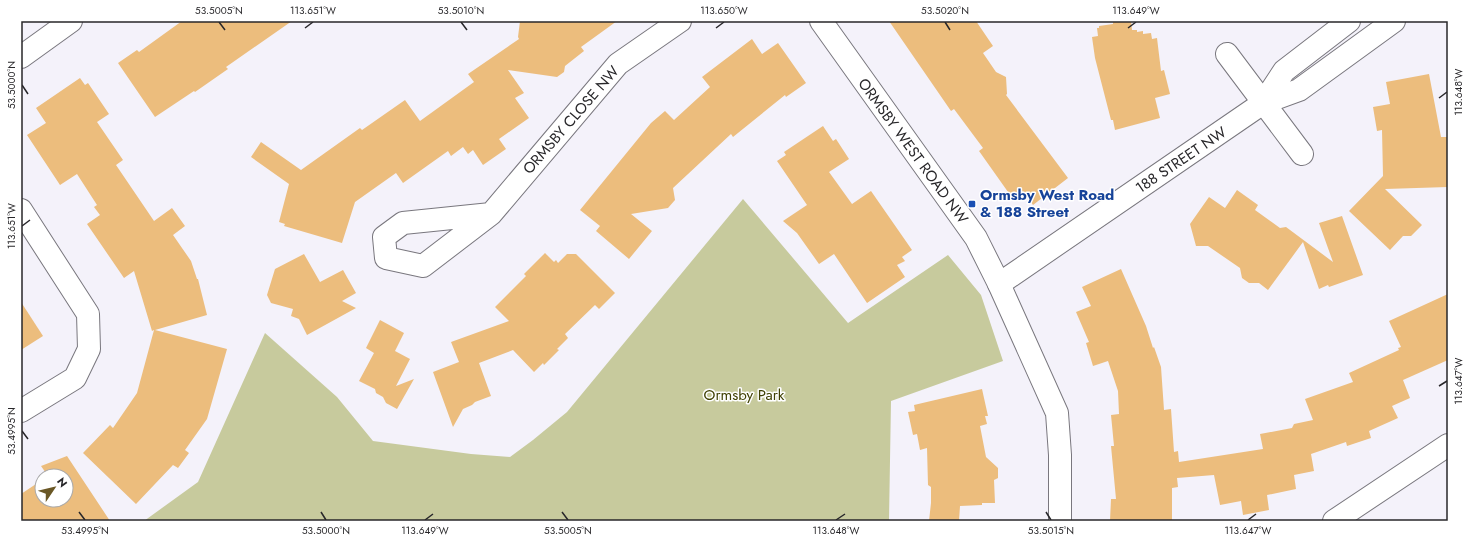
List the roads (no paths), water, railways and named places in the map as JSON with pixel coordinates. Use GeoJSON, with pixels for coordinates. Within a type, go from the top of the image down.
{"type":"FeatureCollection","features":[{"type":"Feature","properties":{"kind":"street"},"geometry":{"type":"LineString","coordinates":[[21,57],[71,21]]}},
{"type":"Feature","properties":{"kind":"street","name":"ORMSBY CLOSE NW"},"geometry":{"type":"LineString","coordinates":[[491,214],[618,64],[680,21]]}},
{"type":"Feature","properties":{"kind":"street","name":"ORMSBY WEST ROAD NW"},"geometry":{"type":"LineString","coordinates":[[821,21],[976,238],[999,284],[1057,413],[1060,455],[1060,521]]}},
{"type":"Feature","properties":{"kind":"street","name":"188 STREET NW"},"geometry":{"type":"LineString","coordinates":[[1263,103],[1284,70],[1349,21]]}},
{"type":"Feature","properties":{"kind":"street","name":"188 STREET NW"},"geometry":{"type":"LineString","coordinates":[[999,284],[1263,103],[1299,90],[1394,21]]}},
{"type":"Feature","properties":{"kind":"street"},"geometry":{"type":"LineString","coordinates":[[1227,54],[1302,154]]}},
{"type":"Feature","properties":{"kind":"street"},"geometry":{"type":"LineString","coordinates":[[21,210],[88,314],[89,349],[75,378],[21,411]]}},
{"type":"Feature","properties":{"kind":"street"},"geometry":{"type":"LineString","coordinates":[[1334,521],[1448,446]]}},
{"type":"Feature","properties":{"kind":"place","name":"Ormsby West Road & 188 Street"},"geometry":{"type":"Point","coordinates":[972,204]}},
{"type":"Feature","properties":{"kind":"park label","name":"Ormsby Park"},"geometry":{"type":"Point","coordinates":[744,395]}}]}
